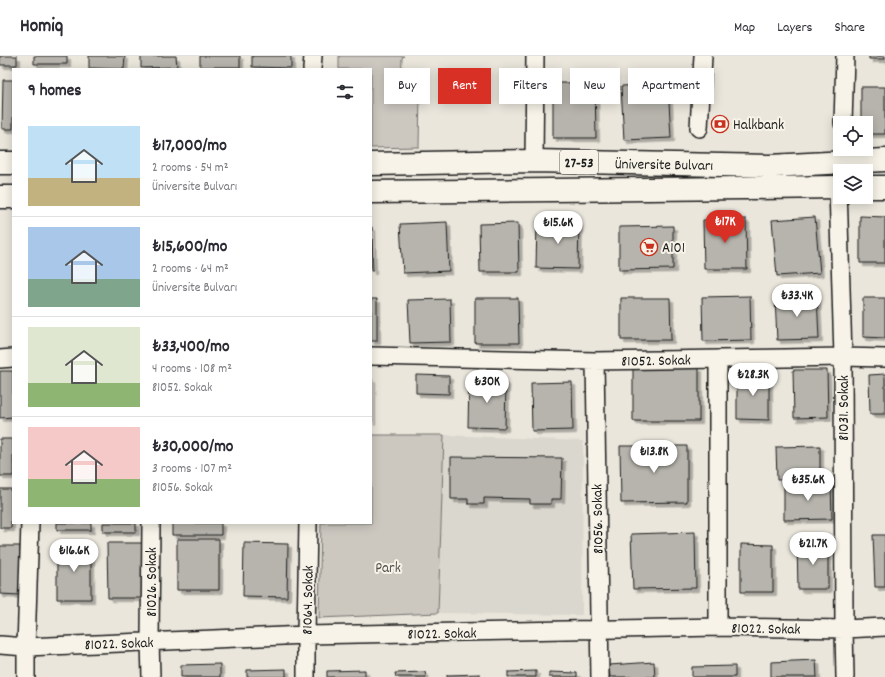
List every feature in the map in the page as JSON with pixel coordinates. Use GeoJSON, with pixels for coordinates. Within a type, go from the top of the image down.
{"type":"FeatureCollection","features":[{"type":"Feature","properties":{"kind":"main road","name":"Üniversite Bulvarı"},"geometry":{"type":"LineString","coordinates":[[372,164],[534,161],[770,166],[835,156]]}},
{"type":"Feature","properties":{"kind":"main road","name":"Üniversite Bulvarı"},"geometry":{"type":"LineString","coordinates":[[851,156],[885,160]]}},
{"type":"Feature","properties":{"kind":"main road"},"geometry":{"type":"LineString","coordinates":[[0,164],[12,163]]}},
{"type":"Feature","properties":{"kind":"main road","name":"Üniversite Bulvarı"},"geometry":{"type":"LineString","coordinates":[[372,192],[833,187]]}},
{"type":"Feature","properties":{"kind":"main road"},"geometry":{"type":"LineString","coordinates":[[873,187],[885,188]]}},
{"type":"Feature","properties":{"kind":"main road"},"geometry":{"type":"LineString","coordinates":[[0,197],[12,197]]}},
{"type":"Feature","properties":{"kind":"street"},"geometry":{"type":"LineString","coordinates":[[312,68],[313,56]]}},
{"type":"Feature","properties":{"kind":"street"},"geometry":{"type":"LineString","coordinates":[[534,161],[535,56]]}},
{"type":"Feature","properties":{"kind":"street"},"geometry":{"type":"LineString","coordinates":[[699,128],[703,56]]}},
{"type":"Feature","properties":{"kind":"street"},"geometry":{"type":"LineString","coordinates":[[843,116],[845,56]]}},
{"type":"Feature","properties":{"kind":"street","name":"81031. Sokak"},"geometry":{"type":"LineString","coordinates":[[839,204],[843,357],[845,677]]}},
{"type":"Feature","properties":{"kind":"street","name":"81052. Sokak"},"geometry":{"type":"LineString","coordinates":[[372,356],[595,361],[843,357],[885,358]]}},
{"type":"Feature","properties":{"kind":"street"},"geometry":{"type":"LineString","coordinates":[[0,359],[12,358]]}},
{"type":"Feature","properties":{"kind":"street"},"geometry":{"type":"LineString","coordinates":[[718,359],[718,627]]}},
{"type":"Feature","properties":{"kind":"street","name":"81056. Sokak"},"geometry":{"type":"LineString","coordinates":[[595,361],[600,677]]}},
{"type":"Feature","properties":{"kind":"street"},"geometry":{"type":"LineString","coordinates":[[26,677],[30,524]]}},
{"type":"Feature","properties":{"kind":"street","name":"81026. Sokak"},"geometry":{"type":"LineString","coordinates":[[151,524],[151,677]]}},
{"type":"Feature","properties":{"kind":"street","name":"81064. Sokak"},"geometry":{"type":"LineString","coordinates":[[306,677],[308,524]]}},
{"type":"Feature","properties":{"kind":"street","name":"81022. Sokak"},"geometry":{"type":"LineString","coordinates":[[0,645],[26,647],[306,635],[718,627],[844,629],[885,628]]}},
{"type":"Feature","properties":{"kind":"shaded area"},"geometry":{"type":"Polygon","coordinates":[[[444,435],[583,441],[582,615],[438,613],[444,435]]]}},
{"type":"Feature","properties":{"kind":"green space"},"geometry":{"type":"Polygon","coordinates":[[[339,56],[404,56],[402,58],[402,68],[384,68],[384,104],[420,104],[419,147],[372,148],[372,68],[339,68],[339,56]]]}},
{"type":"Feature","properties":{"kind":"green space","name":"Park"},"geometry":{"type":"Polygon","coordinates":[[[372,435],[444,435],[438,613],[319,618],[321,524],[372,524],[372,435]]]}},
{"type":"Feature","properties":{"kind":"building"},"geometry":{"type":"Polygon","coordinates":[[[0,56],[17,56],[17,65],[0,65],[0,56]]]}},
{"type":"Feature","properties":{"kind":"building"},"geometry":{"type":"Polygon","coordinates":[[[34,56],[67,56],[67,64],[34,64],[34,56]]]}},
{"type":"Feature","properties":{"kind":"building"},"geometry":{"type":"Polygon","coordinates":[[[89,56],[125,56],[124,68],[89,68],[89,56]]]}},
{"type":"Feature","properties":{"kind":"building"},"geometry":{"type":"Polygon","coordinates":[[[141,56],[176,56],[177,67],[141,68],[141,56]]]}},
{"type":"Feature","properties":{"kind":"building"},"geometry":{"type":"Polygon","coordinates":[[[200,56],[240,56],[240,67],[200,67],[200,56]]]}},
{"type":"Feature","properties":{"kind":"building"},"geometry":{"type":"Polygon","coordinates":[[[252,56],[291,56],[291,68],[252,67],[252,56]]]}},
{"type":"Feature","properties":{"kind":"building"},"geometry":{"type":"Polygon","coordinates":[[[869,56],[885,56],[885,59],[869,59],[869,56]]]}},
{"type":"Feature","properties":{"kind":"building"},"geometry":{"type":"Polygon","coordinates":[[[3,80],[12,80],[12,129],[2,129],[3,80]]]}},
{"type":"Feature","properties":{"kind":"building"},"geometry":{"type":"Polygon","coordinates":[[[562,83],[570,83],[570,104],[595,104],[596,138],[553,138],[553,104],[562,104],[562,83]]]}},
{"type":"Feature","properties":{"kind":"building"},"geometry":{"type":"Polygon","coordinates":[[[621,86],[628,86],[628,104],[669,104],[671,138],[624,140],[621,86]]]}},
{"type":"Feature","properties":{"kind":"building"},"geometry":{"type":"Polygon","coordinates":[[[861,87],[885,87],[885,134],[873,134],[873,116],[861,116],[861,87]]]}},
{"type":"Feature","properties":{"kind":"building"},"geometry":{"type":"Polygon","coordinates":[[[860,216],[885,217],[885,263],[860,263],[860,216]]]}},
{"type":"Feature","properties":{"kind":"building"},"geometry":{"type":"Polygon","coordinates":[[[815,217],[820,273],[777,276],[772,220],[815,217]]]}},
{"type":"Feature","properties":{"kind":"building"},"geometry":{"type":"Polygon","coordinates":[[[746,219],[747,269],[704,269],[703,220],[746,219]]]}},
{"type":"Feature","properties":{"kind":"building"},"geometry":{"type":"Polygon","coordinates":[[[537,221],[579,222],[578,269],[536,268],[537,221]]]}},
{"type":"Feature","properties":{"kind":"building"},"geometry":{"type":"Polygon","coordinates":[[[447,222],[449,271],[403,273],[400,224],[447,222]]]}},
{"type":"Feature","properties":{"kind":"building"},"geometry":{"type":"Polygon","coordinates":[[[518,223],[519,272],[480,272],[479,224],[518,223]]]}},
{"type":"Feature","properties":{"kind":"building"},"geometry":{"type":"Polygon","coordinates":[[[673,226],[673,269],[619,270],[619,227],[673,226]]]}},
{"type":"Feature","properties":{"kind":"building"},"geometry":{"type":"Polygon","coordinates":[[[372,227],[373,271],[372,271],[372,227]]]}},
{"type":"Feature","properties":{"kind":"building"},"geometry":{"type":"Polygon","coordinates":[[[750,296],[751,340],[703,341],[702,297],[750,296]]]}},
{"type":"Feature","properties":{"kind":"building"},"geometry":{"type":"Polygon","coordinates":[[[817,296],[819,339],[777,340],[775,297],[817,296]]]}},
{"type":"Feature","properties":{"kind":"building"},"geometry":{"type":"Polygon","coordinates":[[[475,298],[518,298],[519,343],[475,343],[475,298]]]}},
{"type":"Feature","properties":{"kind":"building"},"geometry":{"type":"Polygon","coordinates":[[[621,298],[670,298],[671,340],[621,340],[621,298]]]}},
{"type":"Feature","properties":{"kind":"building"},"geometry":{"type":"Polygon","coordinates":[[[863,298],[885,298],[885,338],[863,337],[863,298]]]}},
{"type":"Feature","properties":{"kind":"building"},"geometry":{"type":"Polygon","coordinates":[[[372,299],[377,299],[377,341],[372,341],[372,299]]]}},
{"type":"Feature","properties":{"kind":"building"},"geometry":{"type":"Polygon","coordinates":[[[450,299],[451,342],[410,343],[408,300],[450,299]]]}},
{"type":"Feature","properties":{"kind":"building"},"geometry":{"type":"Polygon","coordinates":[[[633,368],[699,368],[699,421],[633,421],[633,368]]]}},
{"type":"Feature","properties":{"kind":"building"},"geometry":{"type":"Polygon","coordinates":[[[793,370],[827,370],[828,417],[794,418],[793,370]]]}},
{"type":"Feature","properties":{"kind":"building"},"geometry":{"type":"Polygon","coordinates":[[[0,371],[12,371],[12,417],[0,418],[0,371]]]}},
{"type":"Feature","properties":{"kind":"building"},"geometry":{"type":"Polygon","coordinates":[[[737,374],[769,374],[769,420],[737,419],[737,374]]]}},
{"type":"Feature","properties":{"kind":"building"},"geometry":{"type":"Polygon","coordinates":[[[885,374],[885,414],[870,414],[869,375],[885,374]]]}},
{"type":"Feature","properties":{"kind":"building"},"geometry":{"type":"Polygon","coordinates":[[[416,375],[449,376],[449,394],[416,393],[416,375]]]}},
{"type":"Feature","properties":{"kind":"building"},"geometry":{"type":"Polygon","coordinates":[[[469,381],[506,382],[505,428],[468,427],[469,381]]]}},
{"type":"Feature","properties":{"kind":"building"},"geometry":{"type":"Polygon","coordinates":[[[572,382],[573,430],[532,431],[531,383],[572,382]]]}},
{"type":"Feature","properties":{"kind":"building"},"geometry":{"type":"Polygon","coordinates":[[[0,439],[12,439],[12,476],[0,476],[0,439]]]}},
{"type":"Feature","properties":{"kind":"building"},"geometry":{"type":"Polygon","coordinates":[[[620,446],[687,446],[687,502],[621,503],[620,446]]]}},
{"type":"Feature","properties":{"kind":"building"},"geometry":{"type":"Polygon","coordinates":[[[820,446],[820,479],[777,480],[776,447],[820,446]]]}},
{"type":"Feature","properties":{"kind":"building"},"geometry":{"type":"Polygon","coordinates":[[[451,457],[562,458],[561,499],[551,499],[551,504],[530,504],[530,499],[484,498],[484,504],[468,504],[468,499],[451,499],[451,457]]]}},
{"type":"Feature","properties":{"kind":"building"},"geometry":{"type":"Polygon","coordinates":[[[831,483],[832,519],[784,520],[784,484],[831,483]]]}},
{"type":"Feature","properties":{"kind":"building"},"geometry":{"type":"Polygon","coordinates":[[[0,489],[11,489],[11,528],[0,528],[0,489]]]}},
{"type":"Feature","properties":{"kind":"building"},"geometry":{"type":"Polygon","coordinates":[[[57,524],[91,524],[91,530],[57,530],[57,524]]]}},
{"type":"Feature","properties":{"kind":"building"},"geometry":{"type":"Polygon","coordinates":[[[103,524],[136,524],[136,532],[103,532],[103,524]]]}},
{"type":"Feature","properties":{"kind":"building"},"geometry":{"type":"Polygon","coordinates":[[[172,524],[221,524],[221,535],[172,535],[172,524]]]}},
{"type":"Feature","properties":{"kind":"building"},"geometry":{"type":"Polygon","coordinates":[[[695,532],[696,588],[633,589],[631,534],[695,532]]]}},
{"type":"Feature","properties":{"kind":"building"},"geometry":{"type":"Polygon","coordinates":[[[873,535],[885,535],[885,587],[875,587],[873,535]]]}},
{"type":"Feature","properties":{"kind":"building"},"geometry":{"type":"Polygon","coordinates":[[[177,539],[219,539],[219,590],[177,590],[177,539]]]}},
{"type":"Feature","properties":{"kind":"building"},"geometry":{"type":"Polygon","coordinates":[[[828,542],[828,589],[798,589],[797,543],[828,542]]]}},
{"type":"Feature","properties":{"kind":"building"},"geometry":{"type":"Polygon","coordinates":[[[107,543],[143,543],[143,598],[108,598],[107,543]]]}},
{"type":"Feature","properties":{"kind":"building"},"geometry":{"type":"Polygon","coordinates":[[[244,543],[288,544],[287,597],[243,596],[244,543]]]}},
{"type":"Feature","properties":{"kind":"building"},"geometry":{"type":"Polygon","coordinates":[[[741,544],[773,545],[773,592],[741,592],[741,544]]]}},
{"type":"Feature","properties":{"kind":"building"},"geometry":{"type":"Polygon","coordinates":[[[0,546],[20,546],[20,595],[0,594],[0,546]]]}},
{"type":"Feature","properties":{"kind":"building"},"geometry":{"type":"Polygon","coordinates":[[[57,547],[91,547],[91,599],[57,599],[57,547]]]}},
{"type":"Feature","properties":{"kind":"building"},"geometry":{"type":"Polygon","coordinates":[[[816,660],[817,677],[771,677],[771,662],[816,660]]]}},
{"type":"Feature","properties":{"kind":"building"},"geometry":{"type":"Polygon","coordinates":[[[654,662],[655,677],[610,677],[609,665],[654,662]]]}},
{"type":"Feature","properties":{"kind":"building"},"geometry":{"type":"Polygon","coordinates":[[[220,664],[220,677],[181,677],[181,665],[220,664]]]}},
{"type":"Feature","properties":{"kind":"building"},"geometry":{"type":"Polygon","coordinates":[[[735,666],[735,677],[692,677],[692,667],[735,666]]]}},
{"type":"Feature","properties":{"kind":"building"},"geometry":{"type":"Polygon","coordinates":[[[286,669],[286,677],[247,677],[247,670],[286,669]]]}},
{"type":"Feature","properties":{"kind":"building"},"geometry":{"type":"Polygon","coordinates":[[[365,670],[365,677],[327,677],[327,671],[365,670]]]}},
{"type":"Feature","properties":{"kind":"building"},"geometry":{"type":"Polygon","coordinates":[[[536,671],[536,677],[508,677],[508,672],[536,671]]]}},
{"type":"Feature","properties":{"kind":"building"},"geometry":{"type":"Polygon","coordinates":[[[425,672],[426,677],[396,677],[395,673],[425,672]]]}},
{"type":"Feature","properties":{"kind":"building"},"geometry":{"type":"Polygon","coordinates":[[[549,672],[577,673],[577,677],[549,677],[549,672]]]}},
{"type":"Feature","properties":{"kind":"building"},"geometry":{"type":"Polygon","coordinates":[[[480,674],[480,677],[447,677],[447,675],[480,674]]]}},
{"type":"Feature","properties":{"kind":"place","name":"Halkbank"},"geometry":{"type":"Point","coordinates":[720,124]}},
{"type":"Feature","properties":{"kind":"place","name":"A101"},"geometry":{"type":"Point","coordinates":[649,247]}}]}
